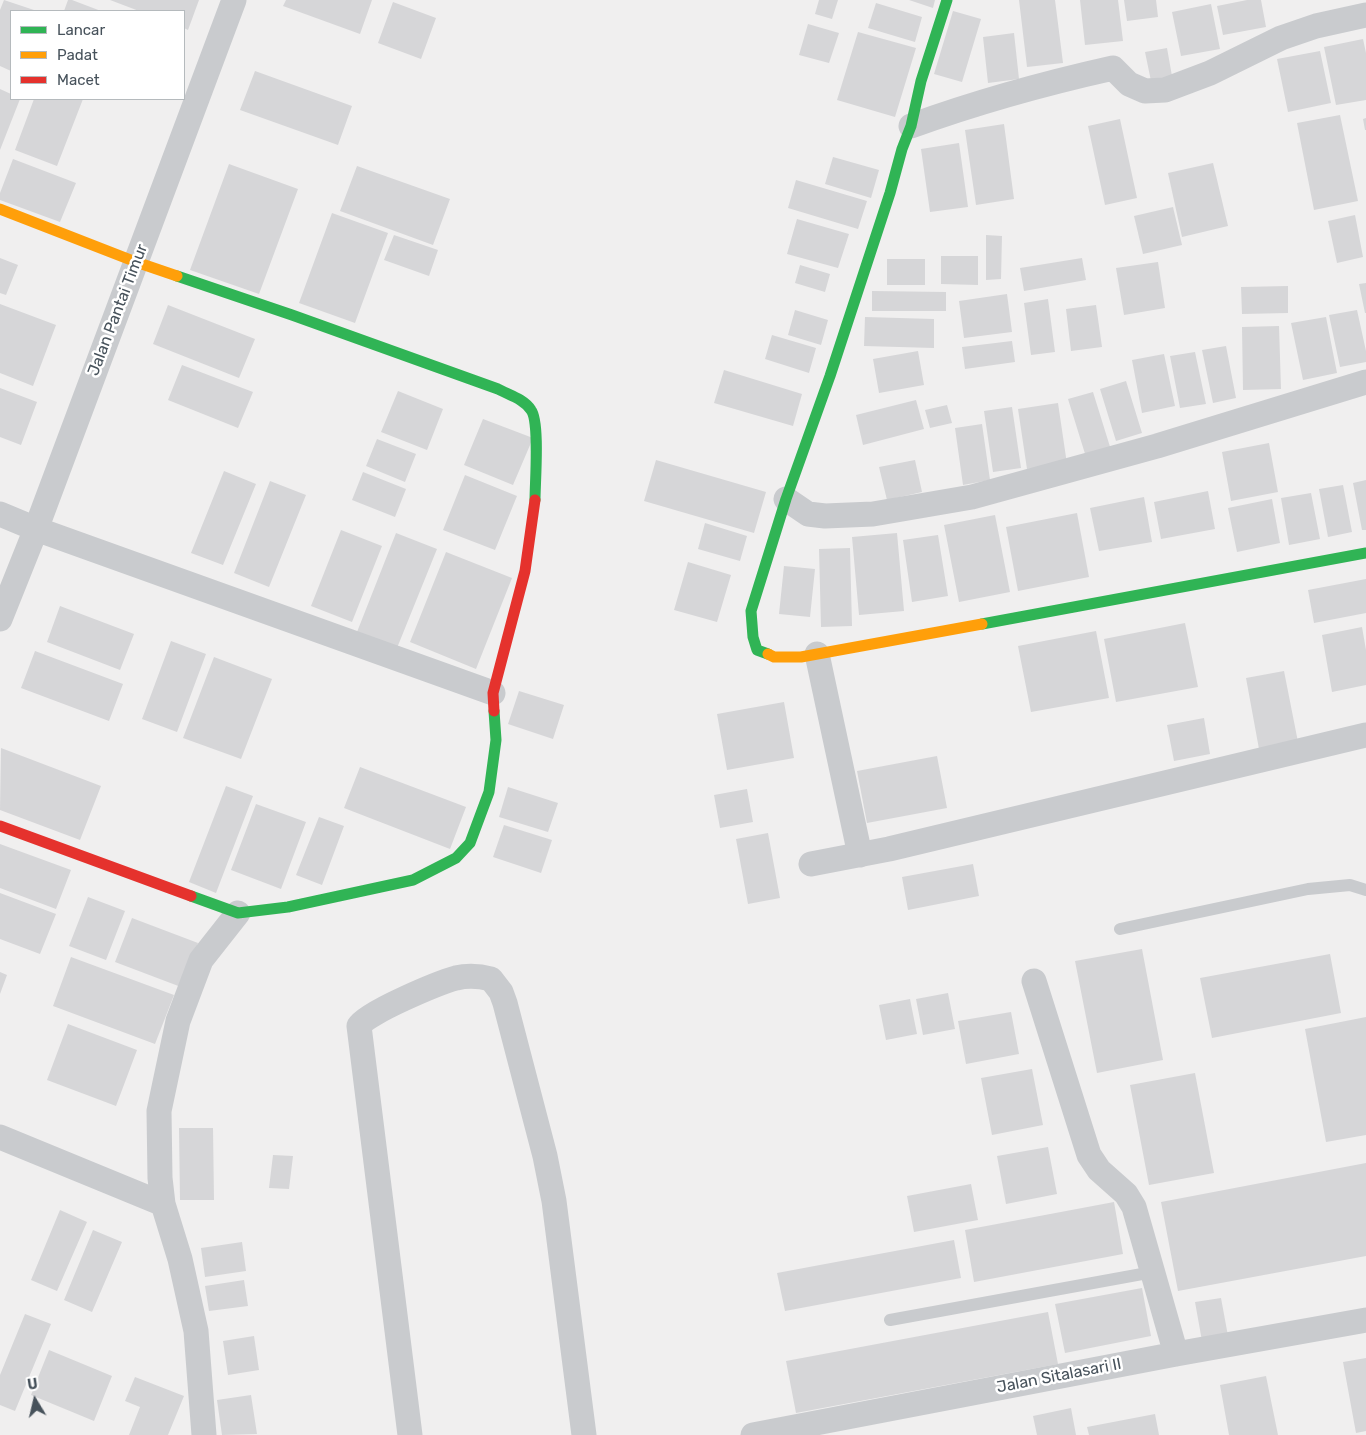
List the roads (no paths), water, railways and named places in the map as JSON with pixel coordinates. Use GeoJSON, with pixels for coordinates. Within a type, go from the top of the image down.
{"type":"FeatureCollection","features":[{"type":"Feature","properties":{"kind":"street","name":"Jalan Pantai Timur"},"geometry":{"type":"LineString","coordinates":[[0,619],[234,0]]}},
{"type":"Feature","properties":{"kind":"street"},"geometry":{"type":"LineString","coordinates":[[947,0],[921,81],[912,126],[902,149],[890,193],[830,376],[786,499],[751,611],[753,637],[757,650],[774,657],[801,657],[1366,552]]}},
{"type":"Feature","properties":{"kind":"street"},"geometry":{"type":"LineString","coordinates":[[912,126],[944,114],[1113,68],[1129,84],[1144,91],[1165,90],[1210,73],[1281,38],[1316,26],[1366,16]]}},
{"type":"Feature","properties":{"kind":"street"},"geometry":{"type":"LineString","coordinates":[[0,209],[136,262],[292,315],[498,389],[529,405],[533,410],[536,422],[535,506],[525,571],[493,693],[496,740],[489,792],[470,843],[456,858],[413,880],[288,907],[238,912],[0,826]]}},
{"type":"Feature","properties":{"kind":"street"},"geometry":{"type":"LineString","coordinates":[[786,499],[808,514],[825,516],[873,514],[972,497],[1157,446],[1366,382]]}},
{"type":"Feature","properties":{"kind":"street"},"geometry":{"type":"LineString","coordinates":[[0,514],[493,693]]}},
{"type":"Feature","properties":{"kind":"street"},"geometry":{"type":"LineString","coordinates":[[817,654],[860,855]]}},
{"type":"Feature","properties":{"kind":"street"},"geometry":{"type":"LineString","coordinates":[[811,864],[860,855],[1366,735]]}},
{"type":"Feature","properties":{"kind":"street"},"geometry":{"type":"LineString","coordinates":[[204,1435],[196,1331],[180,1259],[163,1204],[160,1178],[159,1111],[178,1021],[201,960],[238,912]]}},
{"type":"Feature","properties":{"kind":"street"},"geometry":{"type":"LineString","coordinates":[[410,1435],[359,1026],[370,1015],[385,1008],[456,978],[470,976],[491,979],[501,992],[510,1020],[542,1147],[554,1201],[584,1435]]}},
{"type":"Feature","properties":{"kind":"street"},"geometry":{"type":"LineString","coordinates":[[1034,981],[1089,1155],[1099,1170],[1126,1194],[1134,1207],[1176,1354]]}},
{"type":"Feature","properties":{"kind":"street"},"geometry":{"type":"LineString","coordinates":[[0,1137],[163,1204]]}},
{"type":"Feature","properties":{"kind":"street","name":"Jalan Sitalasari II"},"geometry":{"type":"LineString","coordinates":[[753,1435],[786,1432],[1176,1354],[1366,1320]]}},
{"type":"Feature","properties":{"kind":"lane"},"geometry":{"type":"LineString","coordinates":[[1120,929],[1308,888],[1350,885],[1366,890]]}},
{"type":"Feature","properties":{"kind":"lane"},"geometry":{"type":"LineString","coordinates":[[890,1320],[1153,1272]]}}]}
